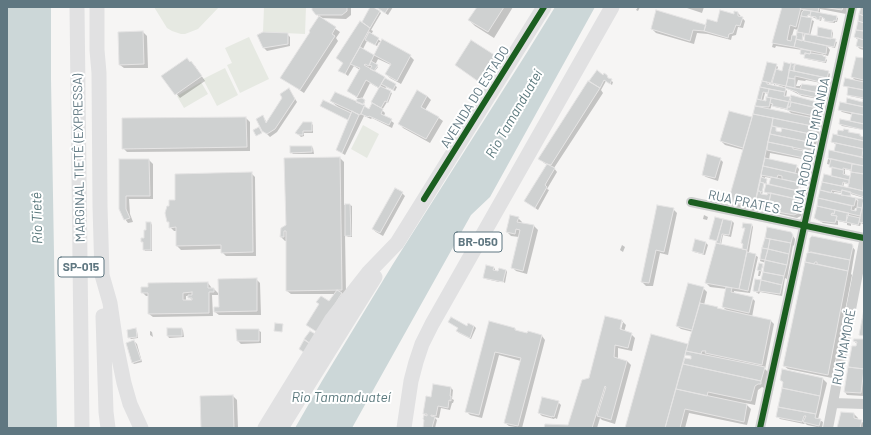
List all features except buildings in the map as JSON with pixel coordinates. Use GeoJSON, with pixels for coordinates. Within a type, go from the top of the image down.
{"type":"FeatureCollection","features":[{"type":"Feature","properties":{"kind":"highway","name":"MARGINAL TIETÊ (EXPRESSA)"},"geometry":{"type":"LineString","coordinates":[[77,7],[82,428]]}},
{"type":"Feature","properties":{"kind":"highway"},"geometry":{"type":"LineString","coordinates":[[78,106],[84,79],[87,7]]}},
{"type":"Feature","properties":{"kind":"highway"},"geometry":{"type":"LineString","coordinates":[[97,7],[100,206],[106,412],[108,428]]}},
{"type":"Feature","properties":{"kind":"highway"},"geometry":{"type":"LineString","coordinates":[[99,73],[107,7]]}},
{"type":"Feature","properties":{"kind":"highway","name":"AVENIDA DO ESTADO"},"geometry":{"type":"LineString","coordinates":[[265,428],[332,319],[368,273],[397,243],[544,7]]}},
{"type":"Feature","properties":{"kind":"highway","name":"BR-050"},"geometry":{"type":"LineString","coordinates":[[404,428],[411,381],[422,344],[612,7]]}},
{"type":"Feature","properties":{"kind":"highway"},"geometry":{"type":"LineString","coordinates":[[281,428],[397,243]]}},
{"type":"Feature","properties":{"kind":"highway"},"geometry":{"type":"LineString","coordinates":[[102,275],[110,303],[124,383],[130,404],[142,428]]}},
{"type":"Feature","properties":{"kind":"street","name":"RUA RODOLFO MIRANDA"},"geometry":{"type":"LineString","coordinates":[[760,428],[852,7]]}},
{"type":"Feature","properties":{"kind":"street","name":"RUA PRATES"},"geometry":{"type":"LineString","coordinates":[[691,202],[864,238]]}},
{"type":"Feature","properties":{"kind":"street","name":"RUA MAMORÉ"},"geometry":{"type":"LineString","coordinates":[[828,428],[864,242]]}},
{"type":"Feature","properties":{"kind":"street"},"geometry":{"type":"LineString","coordinates":[[833,403],[864,404]]}},
{"type":"Feature","properties":{"kind":"shaded area"},"geometry":{"type":"Polygon","coordinates":[[[154,7],[219,7],[198,29],[181,34],[167,28],[154,7]]]}},
{"type":"Feature","properties":{"kind":"shaded area"},"geometry":{"type":"Polygon","coordinates":[[[264,7],[306,7],[305,34],[263,32],[264,7]]]}},
{"type":"Feature","properties":{"kind":"shaded area"},"geometry":{"type":"Polygon","coordinates":[[[249,37],[269,79],[240,93],[227,65],[232,63],[225,48],[249,37]]]}},
{"type":"Feature","properties":{"kind":"shaded area"},"geometry":{"type":"Polygon","coordinates":[[[225,68],[238,95],[217,106],[203,79],[225,68]]]}},
{"type":"Feature","properties":{"kind":"shaded area"},"geometry":{"type":"Polygon","coordinates":[[[201,82],[208,94],[184,108],[177,96],[201,82]]]}},
{"type":"Feature","properties":{"kind":"shaded area"},"geometry":{"type":"Polygon","coordinates":[[[363,125],[379,134],[367,158],[351,149],[363,125]]]}},
{"type":"Feature","properties":{"kind":"water","name":"Rio Tietê"},"geometry":{"type":"Polygon","coordinates":[[[7,7],[51,7],[57,428],[7,428],[7,7]]]}},
{"type":"Feature","properties":{"kind":"water","name":"Rio Tamanduateí"},"geometry":{"type":"Polygon","coordinates":[[[555,7],[595,7],[490,197],[471,215],[352,428],[295,428],[393,264],[555,7]]]}},
{"type":"Feature","properties":{"kind":"cycle path"},"geometry":{"type":"LineString","coordinates":[[424,199],[544,7]]}},
{"type":"Feature","properties":{"kind":"cycle path"},"geometry":{"type":"LineString","coordinates":[[760,428],[852,7]]}},
{"type":"Feature","properties":{"kind":"cycle path"},"geometry":{"type":"LineString","coordinates":[[691,202],[864,238]]}}]}
